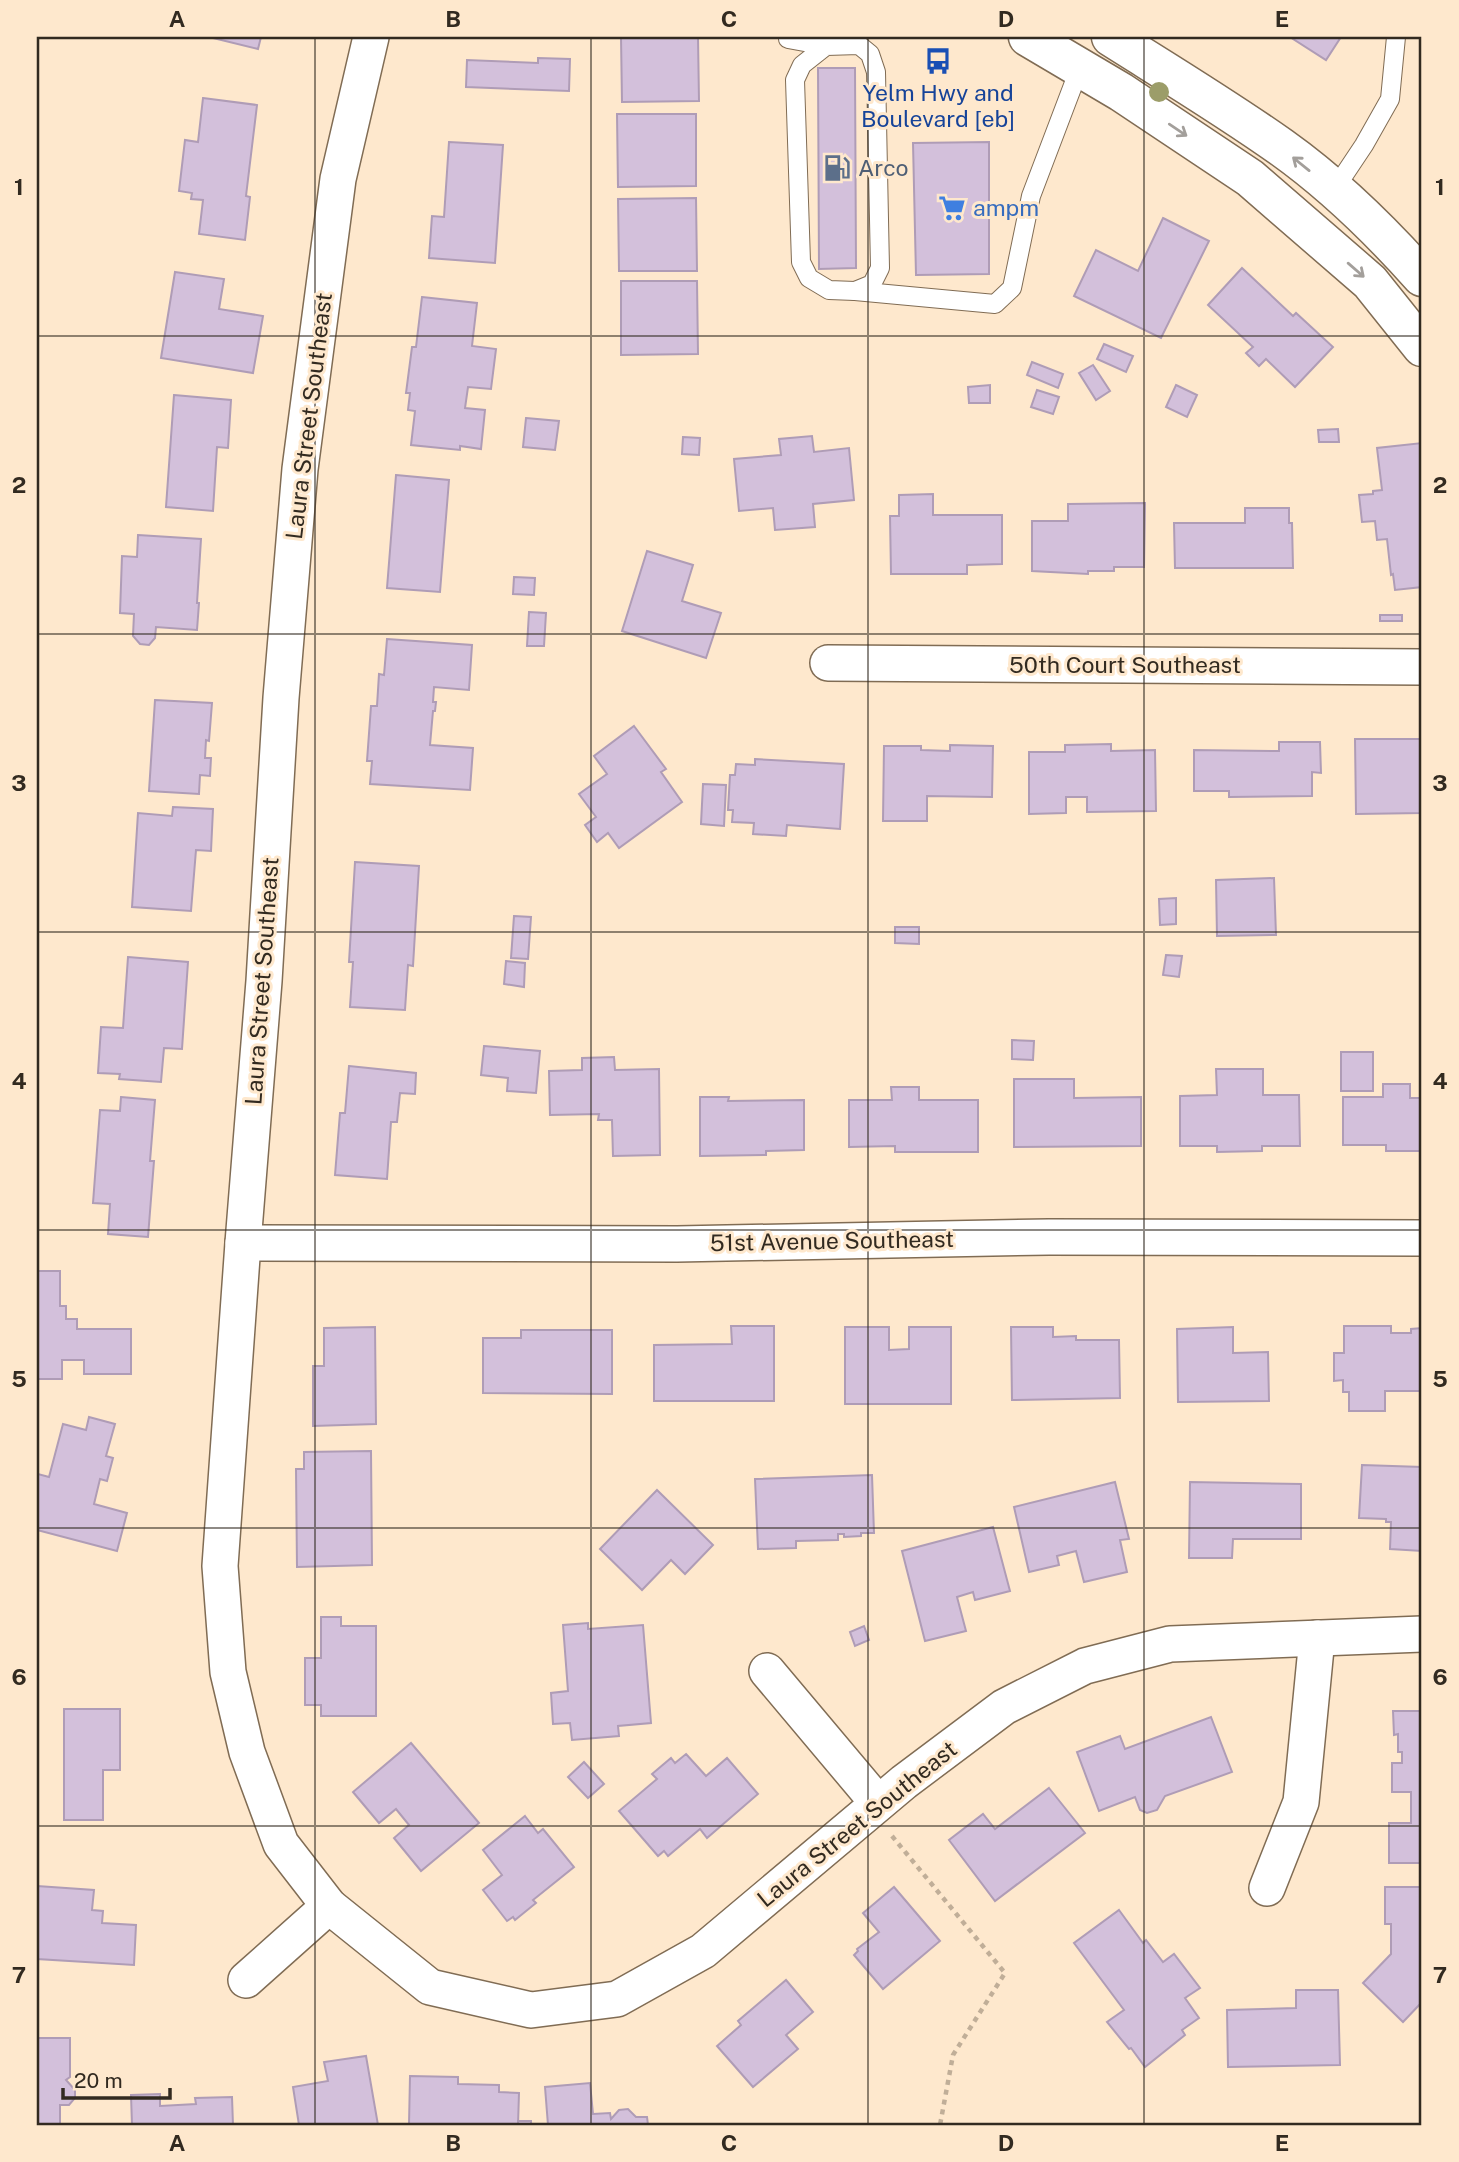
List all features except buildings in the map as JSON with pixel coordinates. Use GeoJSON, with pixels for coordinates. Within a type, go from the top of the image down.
{"type":"FeatureCollection","features":[{"type":"Feature","properties":{"kind":"main road"},"geometry":{"type":"LineString","coordinates":[[1028,37],[1121,92],[1250,178],[1370,282],[1422,348]]}},
{"type":"Feature","properties":{"kind":"main road"},"geometry":{"type":"LineString","coordinates":[[1111,37],[1283,149],[1334,190],[1389,240],[1422,277]]}},
{"type":"Feature","properties":{"kind":"street","name":"Laura Street Southeast"},"geometry":{"type":"LineString","coordinates":[[371,37],[338,179],[300,469],[281,698],[264,981],[220,1566],[228,1672],[247,1752],[281,1844],[329,1906],[430,1987],[531,2010],[617,1999],[703,1951],[875,1806],[1004,1707],[1085,1666],[1170,1644],[1422,1634]]}},
{"type":"Feature","properties":{"kind":"street","name":"50th Court Southeast"},"geometry":{"type":"LineString","coordinates":[[828,663],[1422,667]]}},
{"type":"Feature","properties":{"kind":"street","name":"51st Avenue Southeast"},"geometry":{"type":"LineString","coordinates":[[243,1243],[677,1244],[1049,1237],[1422,1238]]}},
{"type":"Feature","properties":{"kind":"street"},"geometry":{"type":"LineString","coordinates":[[1267,1888],[1301,1802],[1317,1637]]}},
{"type":"Feature","properties":{"kind":"street"},"geometry":{"type":"LineString","coordinates":[[767,1671],[875,1806]]}},
{"type":"Feature","properties":{"kind":"street"},"geometry":{"type":"LineString","coordinates":[[246,1980],[329,1906]]}},
{"type":"Feature","properties":{"kind":"lane"},"geometry":{"type":"LineString","coordinates":[[787,37],[826,46],[859,44],[870,54],[876,72],[880,268],[872,284],[855,291]]}},
{"type":"Feature","properties":{"kind":"lane"},"geometry":{"type":"LineString","coordinates":[[1334,190],[1390,99],[1395,37]]}},
{"type":"Feature","properties":{"kind":"lane"},"geometry":{"type":"LineString","coordinates":[[826,46],[802,65],[795,80],[801,262],[809,278],[829,290],[996,304],[1012,288],[1031,196],[1080,67]]}},
{"type":"Feature","properties":{"kind":"path"},"geometry":{"type":"LineString","coordinates":[[875,1806],[1005,1973],[953,2055],[940,2125]]}},
{"type":"Feature","properties":{"kind":"place","name":"Yelm Hwy and Boulevard [eb]"},"geometry":{"type":"Point","coordinates":[938,61]}},
{"type":"Feature","properties":{"kind":"place","name":"Arco"},"geometry":{"type":"Point","coordinates":[837,168]}},
{"type":"Feature","properties":{"kind":"place","name":"ampm"},"geometry":{"type":"Point","coordinates":[952,208]}}]}
